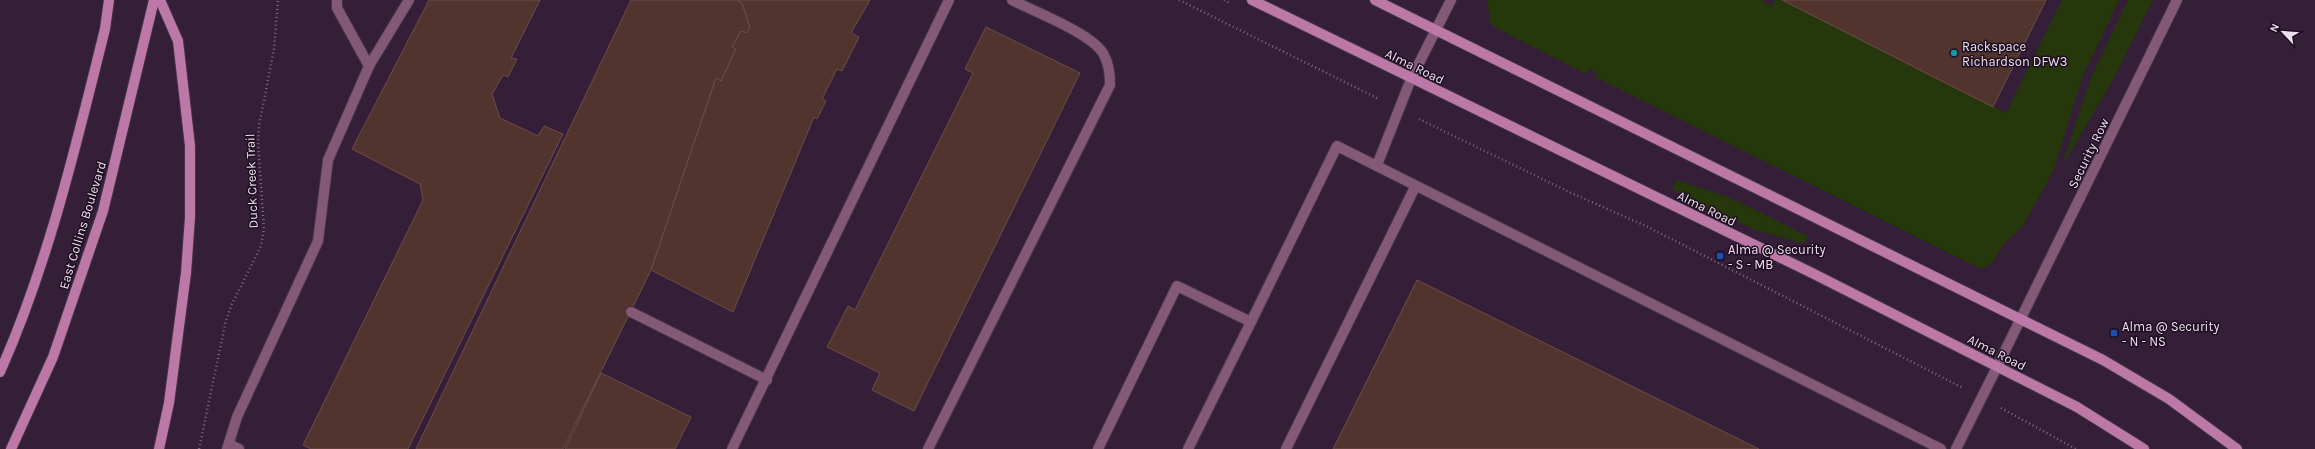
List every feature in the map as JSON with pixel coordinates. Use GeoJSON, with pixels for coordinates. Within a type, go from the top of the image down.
{"type":"FeatureCollection","features":[{"type":"Feature","properties":{"kind":"street","name":"East Collins Boulevard"},"geometry":{"type":"LineString","coordinates":[[0,372],[18,333],[62,200],[105,29],[109,0]]}},
{"type":"Feature","properties":{"kind":"street","name":"East Collins Boulevard"},"geometry":{"type":"LineString","coordinates":[[11,449],[53,357],[103,211],[154,0]]}},
{"type":"Feature","properties":{"kind":"street"},"geometry":{"type":"LineString","coordinates":[[159,449],[169,403],[186,273],[190,217],[190,146],[178,41],[160,0]]}},
{"type":"Feature","properties":{"kind":"street"},"geometry":{"type":"LineString","coordinates":[[337,0],[337,8],[369,66]]}},
{"type":"Feature","properties":{"kind":"street"},"geometry":{"type":"LineString","coordinates":[[239,449],[228,446],[237,417],[318,241],[328,160],[369,66],[409,0]]}},
{"type":"Feature","properties":{"kind":"street"},"geometry":{"type":"LineString","coordinates":[[732,449],[767,380],[949,0]]}},
{"type":"Feature","properties":{"kind":"street"},"geometry":{"type":"LineString","coordinates":[[928,449],[1110,85],[1110,70],[1104,53],[1090,39],[1012,0]]}},
{"type":"Feature","properties":{"kind":"street","name":"Alma Road"},"geometry":{"type":"LineString","coordinates":[[1252,0],[1411,79],[1812,273],[2077,407],[2144,449]]}},
{"type":"Feature","properties":{"kind":"street"},"geometry":{"type":"LineString","coordinates":[[1375,0],[2021,318],[2103,360],[2169,399],[2237,449]]}},
{"type":"Feature","properties":{"kind":"street"},"geometry":{"type":"LineString","coordinates":[[1377,165],[1411,79],[1451,0]]}},
{"type":"Feature","properties":{"kind":"street","name":"Security Row"},"geometry":{"type":"LineString","coordinates":[[1956,449],[2177,0]]}},
{"type":"Feature","properties":{"kind":"street"},"geometry":{"type":"LineString","coordinates":[[1188,449],[1337,146],[1377,165],[1415,187],[1941,449]]}},
{"type":"Feature","properties":{"kind":"street"},"geometry":{"type":"LineString","coordinates":[[1286,449],[1415,187]]}},
{"type":"Feature","properties":{"kind":"street"},"geometry":{"type":"LineString","coordinates":[[1098,449],[1177,286],[1250,322]]}},
{"type":"Feature","properties":{"kind":"street"},"geometry":{"type":"LineString","coordinates":[[631,312],[767,380]]}},
{"type":"Feature","properties":{"kind":"path","name":"Duck Creek Trail"},"geometry":{"type":"LineString","coordinates":[[199,449],[226,320],[232,304],[260,246],[264,229],[258,126],[274,49],[278,0]]}},
{"type":"Feature","properties":{"kind":"path"},"geometry":{"type":"LineString","coordinates":[[1179,0],[1398,109],[1570,192],[1646,226],[1900,354],[2076,449]]}},
{"type":"Feature","properties":{"kind":"shaded area"},"geometry":{"type":"Polygon","coordinates":[[[0,0],[2315,0],[2315,449],[0,449],[0,0]]]}},
{"type":"Feature","properties":{"kind":"green space"},"geometry":{"type":"Polygon","coordinates":[[[1487,0],[1760,0],[1772,6],[1775,0],[1782,0],[2006,113],[2062,0],[2119,0],[2082,78],[2054,169],[2023,226],[2004,244],[1992,263],[1981,269],[1595,77],[1597,73],[1589,69],[1586,74],[1496,28],[1490,22],[1487,0]]]}},
{"type":"Feature","properties":{"kind":"green space"},"geometry":{"type":"Polygon","coordinates":[[[2128,0],[2153,0],[2113,80],[2066,160],[2064,159],[2091,77],[2128,0]]]}},
{"type":"Feature","properties":{"kind":"green space"},"geometry":{"type":"Polygon","coordinates":[[[1676,180],[1726,196],[1808,236],[1804,244],[1753,229],[1672,189],[1676,180]]]}},
{"type":"Feature","properties":{"kind":"building"},"geometry":{"type":"Polygon","coordinates":[[[429,0],[540,0],[511,58],[517,59],[508,77],[503,75],[492,94],[500,118],[538,136],[544,126],[563,134],[408,449],[311,449],[303,445],[423,200],[420,184],[352,149],[429,0]]]}},
{"type":"Feature","properties":{"kind":"building"},"geometry":{"type":"Polygon","coordinates":[[[631,0],[737,0],[742,3],[750,27],[747,33],[741,31],[732,47],[736,49],[721,81],[716,78],[651,270],[563,449],[416,449],[631,0]]]}},
{"type":"Feature","properties":{"kind":"building"},"geometry":{"type":"Polygon","coordinates":[[[737,0],[870,0],[851,33],[859,37],[842,71],[837,69],[822,99],[826,101],[817,119],[814,117],[733,312],[651,270],[716,78],[721,81],[736,49],[732,47],[741,31],[747,33],[750,27],[742,3],[737,0]]]}},
{"type":"Feature","properties":{"kind":"building","name":"Rackspace Richardson DFW3"},"geometry":{"type":"Polygon","coordinates":[[[1782,0],[2046,0],[1993,107],[1782,0]]]}},
{"type":"Feature","properties":{"kind":"building"},"geometry":{"type":"Polygon","coordinates":[[[986,27],[1080,73],[914,411],[872,390],[880,373],[827,347],[848,306],[855,310],[973,73],[965,69],[986,27]]]}},
{"type":"Feature","properties":{"kind":"building"},"geometry":{"type":"Polygon","coordinates":[[[1417,280],[1759,449],[1333,449],[1417,280]]]}},
{"type":"Feature","properties":{"kind":"building"},"geometry":{"type":"Polygon","coordinates":[[[601,373],[691,417],[675,449],[565,449],[601,373]]]}},
{"type":"Feature","properties":{"kind":"place","name":"Rackspace Richardson DFW3"},"geometry":{"type":"Point","coordinates":[1954,53]}},
{"type":"Feature","properties":{"kind":"place","name":"Alma @ Security - S - MB"},"geometry":{"type":"Point","coordinates":[1720,256]}},
{"type":"Feature","properties":{"kind":"place","name":"Alma @ Security - N - NS"},"geometry":{"type":"Point","coordinates":[2114,333]}}]}
